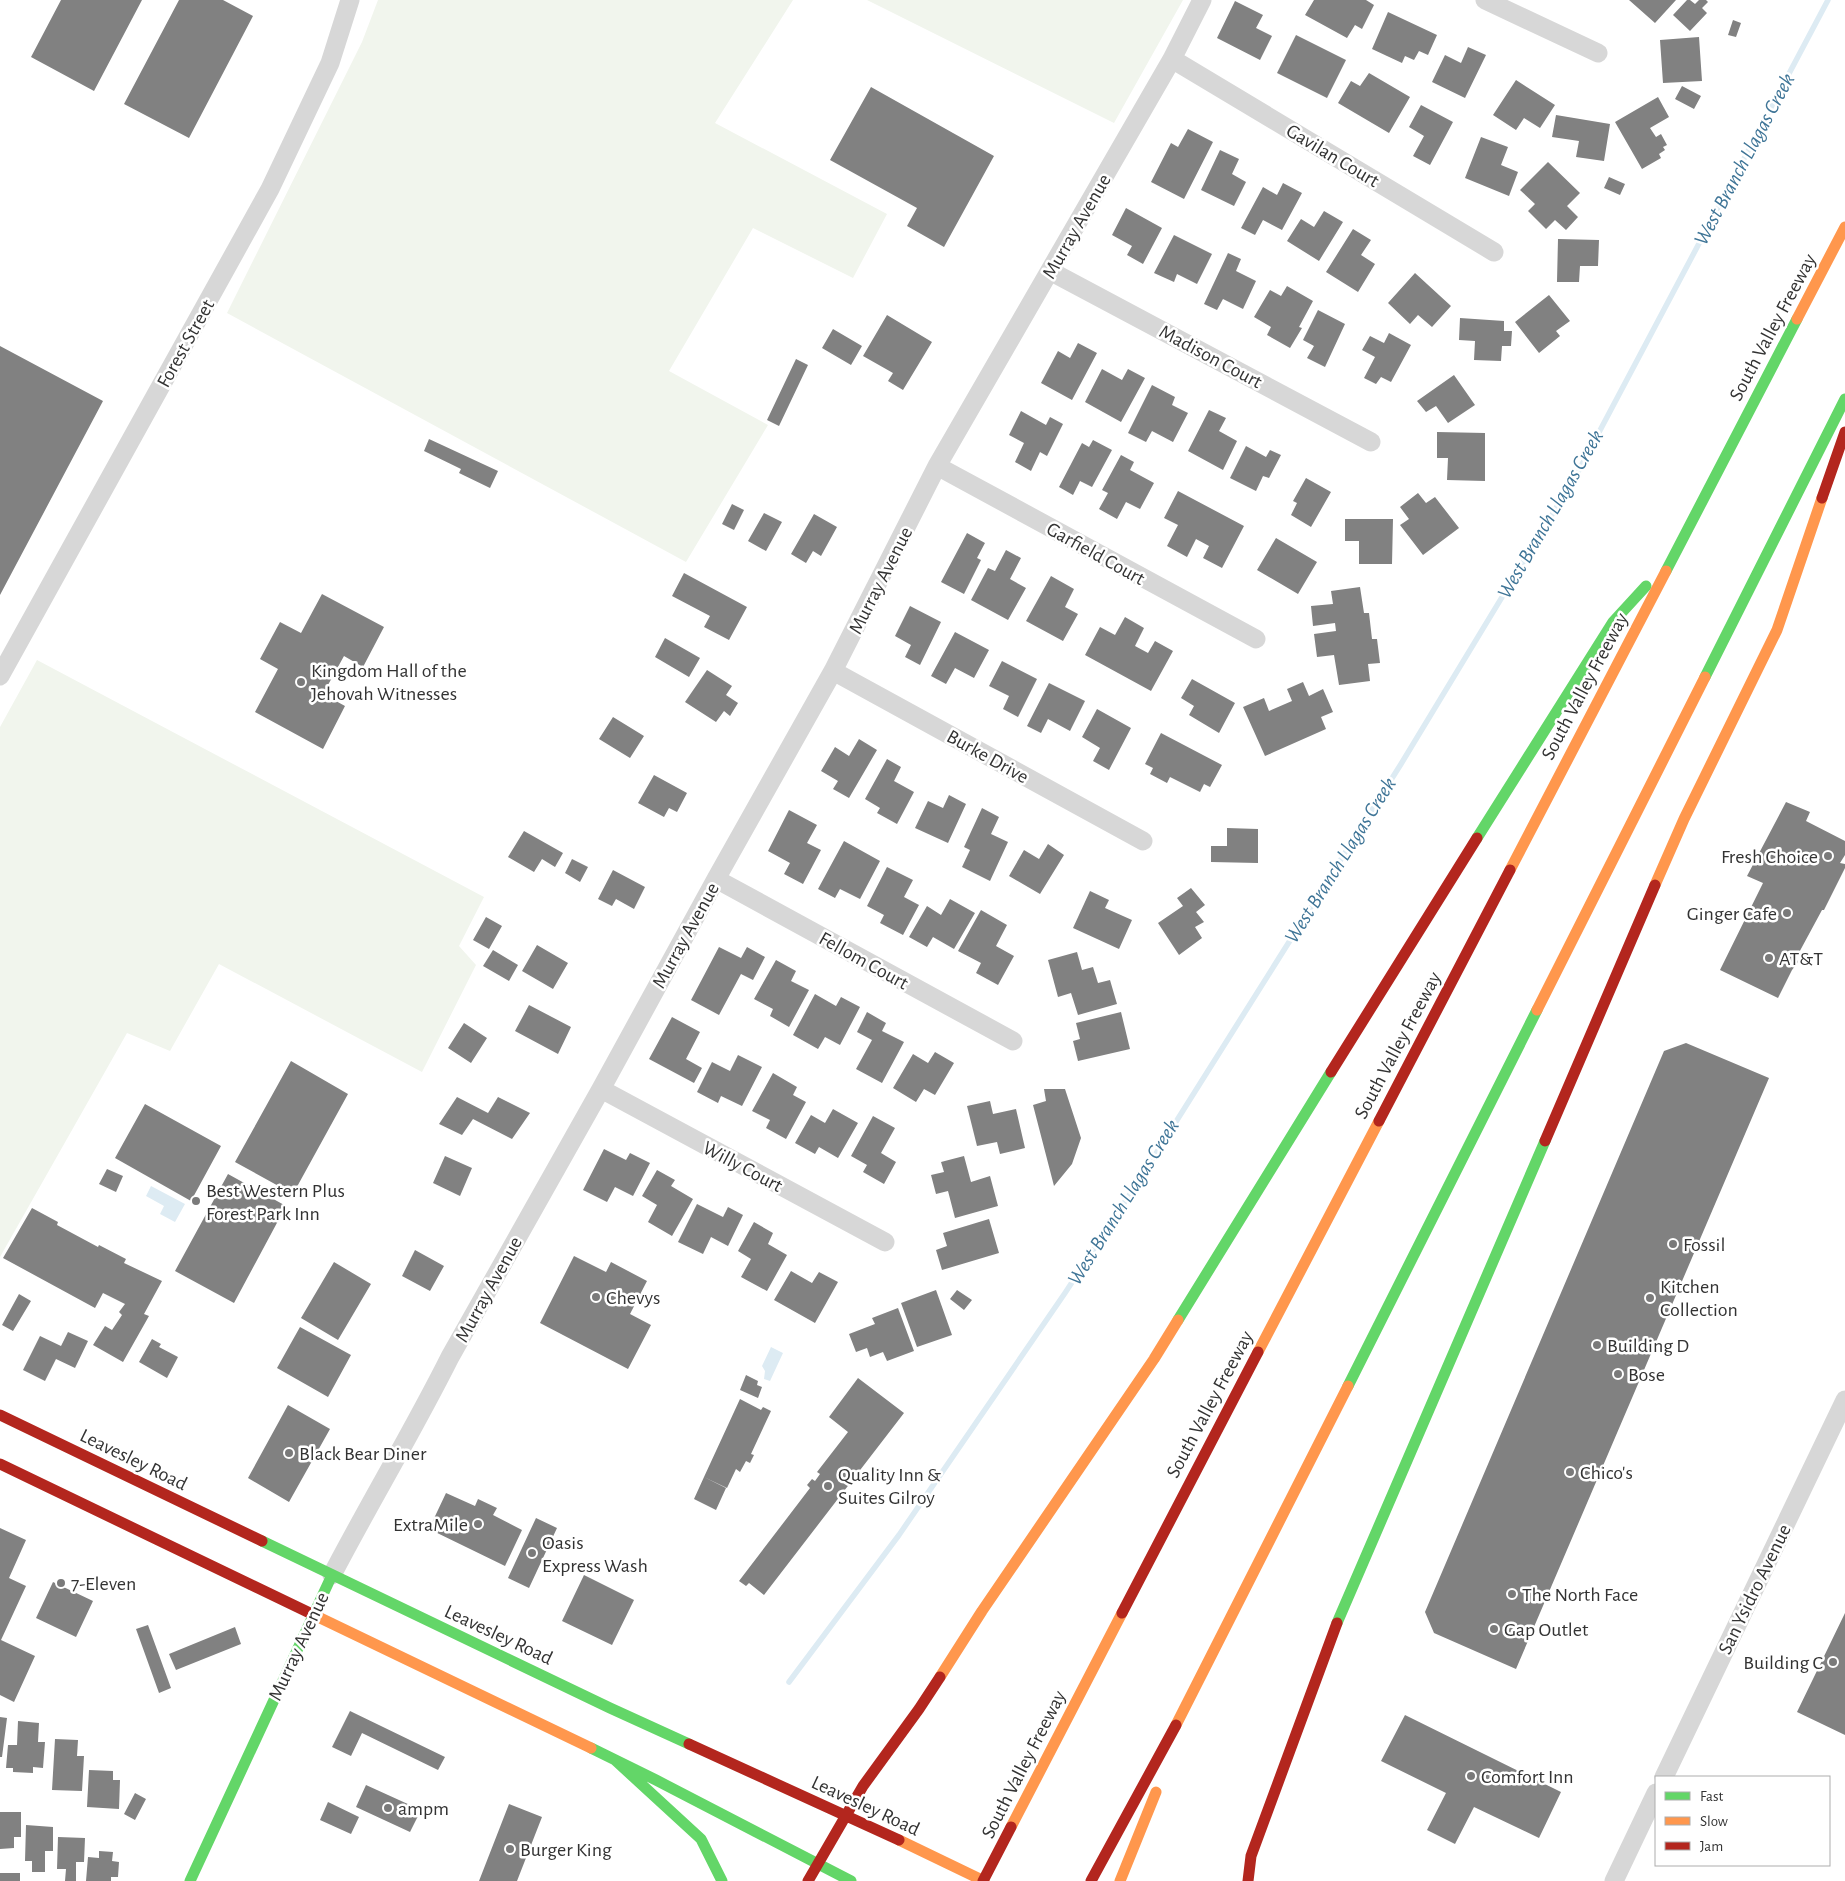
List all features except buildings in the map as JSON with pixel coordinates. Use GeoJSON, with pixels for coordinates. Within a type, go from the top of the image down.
{"type":"FeatureCollection","features":[{"type":"Feature","properties":{"kind":"main road","name":"South Valley Freeway"},"geometry":{"type":"LineString","coordinates":[[983,1881],[1845,227]]}},
{"type":"Feature","properties":{"kind":"main road"},"geometry":{"type":"LineString","coordinates":[[1091,1881],[1199,1682],[1845,400]]}},
{"type":"Feature","properties":{"kind":"main road"},"geometry":{"type":"LineString","coordinates":[[1248,1881],[1251,1856],[1331,1637],[1684,819],[1777,630],[1845,432]]}},
{"type":"Feature","properties":{"kind":"main road"},"geometry":{"type":"LineString","coordinates":[[808,1881],[863,1786],[919,1709],[982,1611],[1154,1359],[1252,1198],[1613,622],[1674,555]]}},
{"type":"Feature","properties":{"kind":"main road","name":"Leavesley Road"},"geometry":{"type":"LineString","coordinates":[[0,1415],[651,1727],[845,1815],[983,1881]]}},
{"type":"Feature","properties":{"kind":"main road"},"geometry":{"type":"LineString","coordinates":[[0,1464],[615,1760],[851,1881]]}},
{"type":"Feature","properties":{"kind":"main road","name":"Murray Avenue"},"geometry":{"type":"LineString","coordinates":[[190,1881],[332,1575]]}},
{"type":"Feature","properties":{"kind":"main road"},"geometry":{"type":"LineString","coordinates":[[1121,1879],[1199,1682]]}},
{"type":"Feature","properties":{"kind":"main road"},"geometry":{"type":"LineString","coordinates":[[615,1760],[701,1839],[722,1881]]}},
{"type":"Feature","properties":{"kind":"street","name":"Forest Street"},"geometry":{"type":"LineString","coordinates":[[0,676],[241,244],[270,188],[330,63],[350,0]]}},
{"type":"Feature","properties":{"kind":"street","name":"Murray Avenue"},"geometry":{"type":"LineString","coordinates":[[332,1575],[365,1511],[433,1392],[450,1356],[834,671],[937,466],[1172,59],[1202,0]]}},
{"type":"Feature","properties":{"kind":"street"},"geometry":{"type":"LineString","coordinates":[[1485,0],[1598,53]]}},
{"type":"Feature","properties":{"kind":"street","name":"Gavilan Court"},"geometry":{"type":"LineString","coordinates":[[1172,59],[1494,252]]}},
{"type":"Feature","properties":{"kind":"street","name":"Madison Court"},"geometry":{"type":"LineString","coordinates":[[1050,271],[1371,442]]}},
{"type":"Feature","properties":{"kind":"street","name":"Garfield Court"},"geometry":{"type":"LineString","coordinates":[[937,466],[1256,639]]}},
{"type":"Feature","properties":{"kind":"street","name":"Burke Drive"},"geometry":{"type":"LineString","coordinates":[[834,671],[1143,841]]}},
{"type":"Feature","properties":{"kind":"street","name":"Fellom Court"},"geometry":{"type":"LineString","coordinates":[[716,879],[1013,1041]]}},
{"type":"Feature","properties":{"kind":"street","name":"Willy Court"},"geometry":{"type":"LineString","coordinates":[[601,1089],[885,1242]]}},
{"type":"Feature","properties":{"kind":"street","name":"San Ysidro Avenue"},"geometry":{"type":"LineString","coordinates":[[1664,1776],[1845,1400]]}},
{"type":"Feature","properties":{"kind":"street"},"geometry":{"type":"LineString","coordinates":[[1614,1881],[1655,1794]]}},
{"type":"Feature","properties":{"kind":"shaded area"},"geometry":{"type":"Polygon","coordinates":[[[378,0],[793,0],[715,123],[887,214],[853,278],[753,228],[669,371],[768,425],[686,562],[227,313],[362,42],[378,0]]]}},
{"type":"Feature","properties":{"kind":"shaded area"},"geometry":{"type":"Polygon","coordinates":[[[867,0],[1183,0],[1114,123],[867,0]]]}},
{"type":"Feature","properties":{"kind":"shaded area"},"geometry":{"type":"Polygon","coordinates":[[[37,660],[484,897],[459,946],[476,965],[422,1072],[219,964],[170,1051],[127,1033],[0,1257],[0,727],[37,660]]]}},
{"type":"Feature","properties":{"kind":"shaded area"},"geometry":{"type":"Polygon","coordinates":[[[151,1186],[185,1204],[175,1222],[160,1214],[164,1206],[146,1196],[151,1186]]]}},
{"type":"Feature","properties":{"kind":"shaded area"},"geometry":{"type":"Polygon","coordinates":[[[771,1347],[783,1353],[770,1381],[764,1379],[765,1371],[762,1366],[771,1347]]]}},
{"type":"Feature","properties":{"kind":"waterway","name":"West Branch Llagas Creek"},"geometry":{"type":"LineString","coordinates":[[789,1682],[899,1535],[1065,1293],[1145,1171],[1401,764],[1579,470],[1828,0]]}},
{"type":"Feature","properties":{"kind":"traffic: fast"},"geometry":{"type":"LineString","coordinates":[[1666,571],[1797,319]]}},
{"type":"Feature","properties":{"kind":"traffic: fast"},"geometry":{"type":"LineString","coordinates":[[1705,677],[1845,399]]}},
{"type":"Feature","properties":{"kind":"traffic: fast"},"geometry":{"type":"LineString","coordinates":[[1477,838],[1613,622],[1646,586]]}},
{"type":"Feature","properties":{"kind":"traffic: fast"},"geometry":{"type":"LineString","coordinates":[[1348,1386],[1537,1010]]}},
{"type":"Feature","properties":{"kind":"traffic: fast"},"geometry":{"type":"LineString","coordinates":[[1178,1320],[1331,1072]]}},
{"type":"Feature","properties":{"kind":"traffic: fast"},"geometry":{"type":"LineString","coordinates":[[1337,1623],[1545,1141]]}},
{"type":"Feature","properties":{"kind":"traffic: fast"},"geometry":{"type":"LineString","coordinates":[[262,1541],[689,1744]]}},
{"type":"Feature","properties":{"kind":"traffic: fast"},"geometry":{"type":"LineString","coordinates":[[190,1881],[332,1575]]}},
{"type":"Feature","properties":{"kind":"traffic: fast"},"geometry":{"type":"LineString","coordinates":[[591,1748],[851,1881]]}},
{"type":"Feature","properties":{"kind":"traffic: fast"},"geometry":{"type":"LineString","coordinates":[[615,1760],[701,1839],[722,1881]]}},
{"type":"Feature","properties":{"kind":"traffic: slow"},"geometry":{"type":"LineString","coordinates":[[1797,319],[1845,227]]}},
{"type":"Feature","properties":{"kind":"traffic: slow"},"geometry":{"type":"LineString","coordinates":[[1655,885],[1684,819],[1777,630],[1822,498]]}},
{"type":"Feature","properties":{"kind":"traffic: slow"},"geometry":{"type":"LineString","coordinates":[[1510,870],[1666,571]]}},
{"type":"Feature","properties":{"kind":"traffic: slow"},"geometry":{"type":"LineString","coordinates":[[1537,1010],[1705,677]]}},
{"type":"Feature","properties":{"kind":"traffic: slow"},"geometry":{"type":"LineString","coordinates":[[1258,1352],[1379,1121]]}},
{"type":"Feature","properties":{"kind":"traffic: slow"},"geometry":{"type":"LineString","coordinates":[[940,1677],[982,1611],[1154,1359],[1178,1320]]}},
{"type":"Feature","properties":{"kind":"traffic: slow"},"geometry":{"type":"LineString","coordinates":[[1176,1725],[1348,1386]]}},
{"type":"Feature","properties":{"kind":"traffic: slow"},"geometry":{"type":"LineString","coordinates":[[1011,1827],[1122,1613]]}},
{"type":"Feature","properties":{"kind":"traffic: slow"},"geometry":{"type":"LineString","coordinates":[[314,1615],[591,1748]]}},
{"type":"Feature","properties":{"kind":"traffic: slow"},"geometry":{"type":"LineString","coordinates":[[1120,1881],[1156,1792]]}},
{"type":"Feature","properties":{"kind":"traffic: slow"},"geometry":{"type":"LineString","coordinates":[[899,1840],[984,1881]]}},
{"type":"Feature","properties":{"kind":"traffic: jam"},"geometry":{"type":"LineString","coordinates":[[1822,498],[1845,432]]}},
{"type":"Feature","properties":{"kind":"traffic: jam"},"geometry":{"type":"LineString","coordinates":[[1331,1072],[1477,838]]}},
{"type":"Feature","properties":{"kind":"traffic: jam"},"geometry":{"type":"LineString","coordinates":[[1379,1121],[1510,870]]}},
{"type":"Feature","properties":{"kind":"traffic: jam"},"geometry":{"type":"LineString","coordinates":[[1545,1141],[1655,885]]}},
{"type":"Feature","properties":{"kind":"traffic: jam"},"geometry":{"type":"LineString","coordinates":[[1122,1613],[1258,1352]]}},
{"type":"Feature","properties":{"kind":"traffic: jam"},"geometry":{"type":"LineString","coordinates":[[0,1415],[262,1541]]}},
{"type":"Feature","properties":{"kind":"traffic: jam"},"geometry":{"type":"LineString","coordinates":[[0,1464],[314,1615]]}},
{"type":"Feature","properties":{"kind":"traffic: jam"},"geometry":{"type":"LineString","coordinates":[[1248,1881],[1251,1856],[1337,1623]]}},
{"type":"Feature","properties":{"kind":"traffic: jam"},"geometry":{"type":"LineString","coordinates":[[808,1881],[863,1786],[940,1677]]}},
{"type":"Feature","properties":{"kind":"traffic: jam"},"geometry":{"type":"LineString","coordinates":[[1091,1881],[1176,1725]]}},
{"type":"Feature","properties":{"kind":"traffic: jam"},"geometry":{"type":"LineString","coordinates":[[689,1744],[899,1840]]}},
{"type":"Feature","properties":{"kind":"traffic: jam"},"geometry":{"type":"LineString","coordinates":[[983,1881],[1011,1827]]}},
{"type":"Feature","properties":{"kind":"place","name":"Kingdom Hall of the Jehovah Witnesses"},"geometry":{"type":"Point","coordinates":[301,682]}},
{"type":"Feature","properties":{"kind":"place","name":"Fresh Choice"},"geometry":{"type":"Point","coordinates":[1828,856]}},
{"type":"Feature","properties":{"kind":"place","name":"Ginger Cafe"},"geometry":{"type":"Point","coordinates":[1787,913]}},
{"type":"Feature","properties":{"kind":"place","name":"AT&T"},"geometry":{"type":"Point","coordinates":[1769,958]}},
{"type":"Feature","properties":{"kind":"place","name":"Best Western Plus Forest Park Inn"},"geometry":{"type":"Point","coordinates":[196,1201]}},
{"type":"Feature","properties":{"kind":"place","name":"Fossil"},"geometry":{"type":"Point","coordinates":[1673,1244]}},
{"type":"Feature","properties":{"kind":"place","name":"Chevys"},"geometry":{"type":"Point","coordinates":[596,1297]}},
{"type":"Feature","properties":{"kind":"place","name":"Kitchen Collection"},"geometry":{"type":"Point","coordinates":[1650,1298]}},
{"type":"Feature","properties":{"kind":"place","name":"Building D"},"geometry":{"type":"Point","coordinates":[1597,1345]}},
{"type":"Feature","properties":{"kind":"place","name":"Bose"},"geometry":{"type":"Point","coordinates":[1618,1374]}},
{"type":"Feature","properties":{"kind":"place","name":"Black Bear Diner"},"geometry":{"type":"Point","coordinates":[289,1453]}},
{"type":"Feature","properties":{"kind":"place","name":"Chico's"},"geometry":{"type":"Point","coordinates":[1570,1472]}},
{"type":"Feature","properties":{"kind":"place","name":"Quality Inn & Suites Gilroy"},"geometry":{"type":"Point","coordinates":[828,1486]}},
{"type":"Feature","properties":{"kind":"place","name":"ExtraMile"},"geometry":{"type":"Point","coordinates":[478,1524]}},
{"type":"Feature","properties":{"kind":"place","name":"Oasis Express Wash"},"geometry":{"type":"Point","coordinates":[532,1553]}},
{"type":"Feature","properties":{"kind":"place","name":"7-Eleven"},"geometry":{"type":"Point","coordinates":[61,1583]}},
{"type":"Feature","properties":{"kind":"place","name":"The North Face"},"geometry":{"type":"Point","coordinates":[1512,1594]}},
{"type":"Feature","properties":{"kind":"place","name":"Gap Outlet"},"geometry":{"type":"Point","coordinates":[1494,1629]}},
{"type":"Feature","properties":{"kind":"place","name":"Building C"},"geometry":{"type":"Point","coordinates":[1833,1662]}},
{"type":"Feature","properties":{"kind":"place","name":"Comfort Inn"},"geometry":{"type":"Point","coordinates":[1471,1776]}},
{"type":"Feature","properties":{"kind":"place","name":"ampm"},"geometry":{"type":"Point","coordinates":[388,1808]}},
{"type":"Feature","properties":{"kind":"place","name":"Burger King"},"geometry":{"type":"Point","coordinates":[510,1849]}}]}
